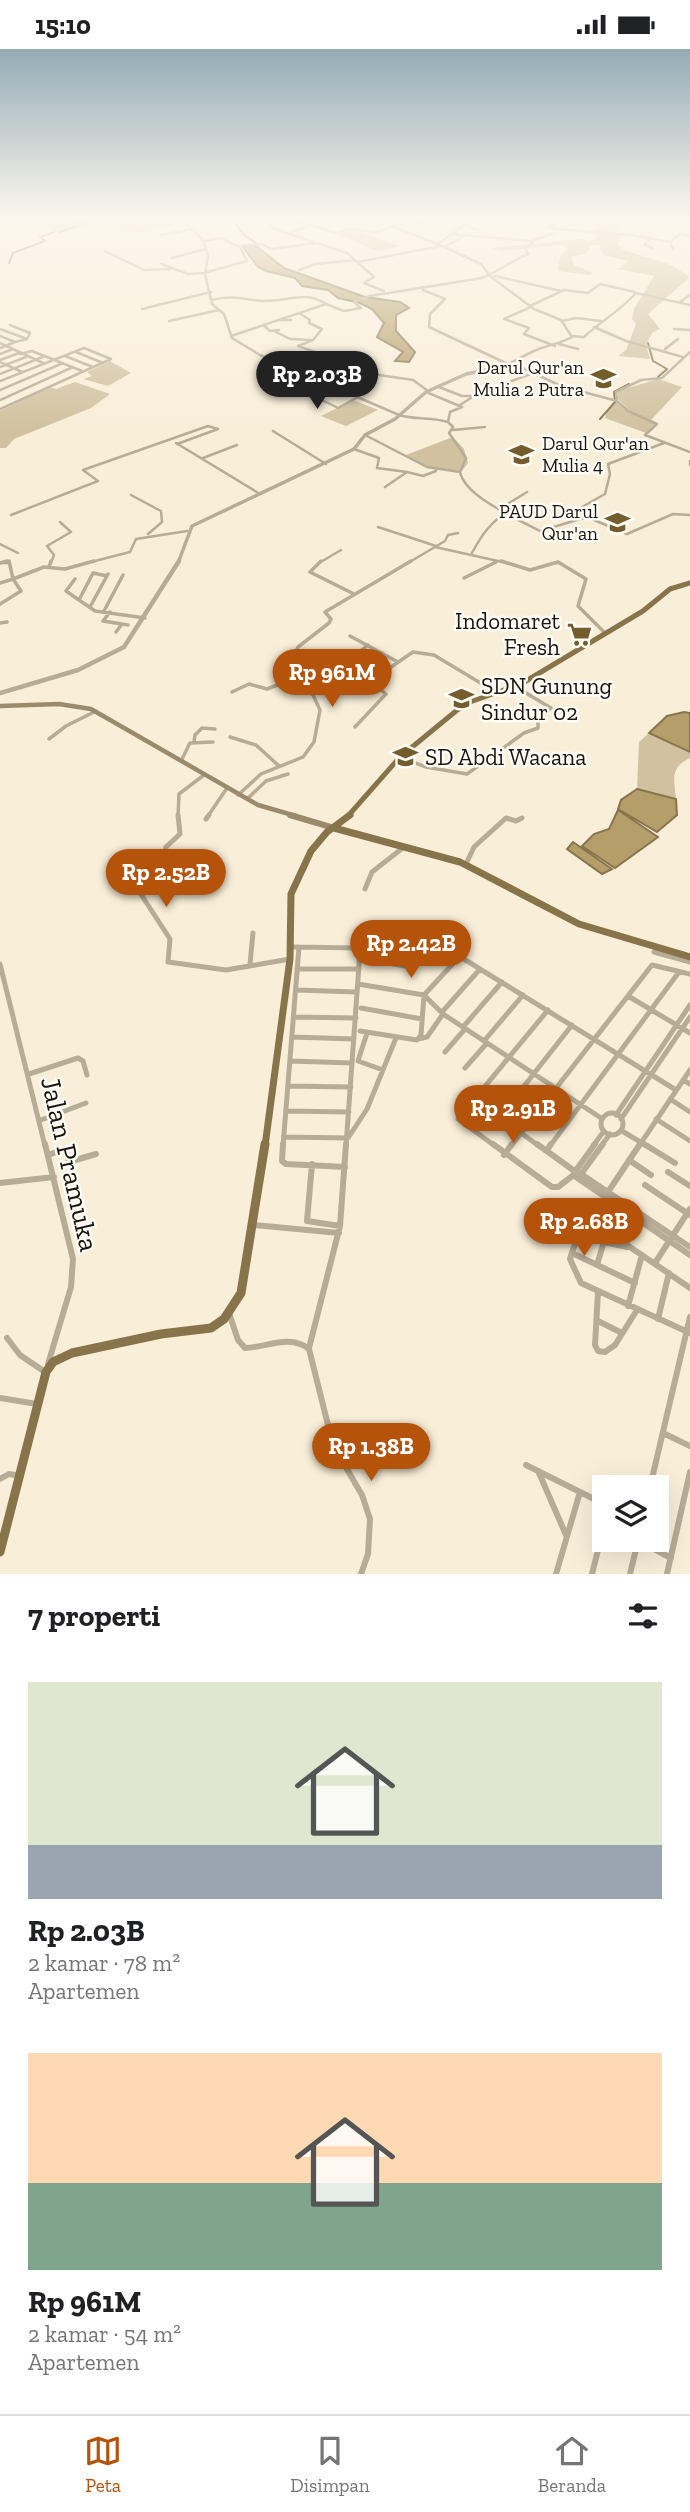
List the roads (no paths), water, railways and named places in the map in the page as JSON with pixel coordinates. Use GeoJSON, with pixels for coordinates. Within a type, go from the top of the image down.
{"type":"FeatureCollection","features":[{"type":"Feature","properties":{"kind":"main road"},"geometry":{"type":"LineString","coordinates":[[0,1552],[22,1476],[46,1372],[53,1362],[72,1353],[161,1334],[211,1328],[229,1313],[245,1281],[290,959],[295,947],[289,907],[293,886],[311,851],[355,811],[400,757],[463,706],[516,687],[643,611],[670,589],[690,583]]}},
{"type":"Feature","properties":{"kind":"main road"},"geometry":{"type":"LineString","coordinates":[[0,706],[59,704],[96,711],[238,795],[278,813],[465,865],[579,924],[655,950],[690,957]]}},
{"type":"Feature","properties":{"kind":"street"},"geometry":{"type":"LineString","coordinates":[[380,289],[385,291]]}},
{"type":"Feature","properties":{"kind":"street"},"geometry":{"type":"LineString","coordinates":[[212,300],[236,295],[268,301],[288,296],[316,297],[342,311],[362,307],[355,301],[385,291],[419,289]]}},
{"type":"Feature","properties":{"kind":"street"},"geometry":{"type":"LineString","coordinates":[[422,289],[444,299],[429,314],[427,325],[450,335],[477,352],[561,386],[615,401],[628,411],[657,423],[645,435],[690,452]]}},
{"type":"Feature","properties":{"kind":"street"},"geometry":{"type":"LineString","coordinates":[[508,289],[530,306],[562,321],[572,336]]}},
{"type":"Feature","properties":{"kind":"street"},"geometry":{"type":"LineString","coordinates":[[555,289],[588,293],[590,289]]}},
{"type":"Feature","properties":{"kind":"street"},"geometry":{"type":"LineString","coordinates":[[622,289],[690,305]]}},
{"type":"Feature","properties":{"kind":"street"},"geometry":{"type":"LineString","coordinates":[[562,291],[503,319],[526,326],[530,330],[524,334],[579,349]]}},
{"type":"Feature","properties":{"kind":"street"},"geometry":{"type":"LineString","coordinates":[[142,309],[211,292],[212,300],[220,310],[231,336],[266,358],[399,415],[414,419],[429,416],[448,422],[453,430]]}},
{"type":"Feature","properties":{"kind":"street"},"geometry":{"type":"LineString","coordinates":[[0,583],[49,567],[65,569],[130,552],[134,541],[145,537],[187,531],[201,520],[354,449],[365,435],[399,415],[427,391],[466,374],[512,365],[536,350],[557,345],[572,336],[583,338],[602,321],[620,312],[636,293]]}},
{"type":"Feature","properties":{"kind":"street"},"geometry":{"type":"LineString","coordinates":[[679,302],[690,295]]}},
{"type":"Feature","properties":{"kind":"street"},"geometry":{"type":"LineString","coordinates":[[231,336],[326,304]]}},
{"type":"Feature","properties":{"kind":"street"},"geometry":{"type":"LineString","coordinates":[[169,321],[220,310]]}},
{"type":"Feature","properties":{"kind":"street"},"geometry":{"type":"LineString","coordinates":[[299,313],[310,320],[309,323],[322,327],[312,340],[298,346],[316,355],[346,361],[379,375],[413,380],[427,391],[460,405]]}},
{"type":"Feature","properties":{"kind":"street"},"geometry":{"type":"LineString","coordinates":[[285,317],[299,324]]}},
{"type":"Feature","properties":{"kind":"street"},"geometry":{"type":"LineString","coordinates":[[562,321],[575,318],[602,321]]}},
{"type":"Feature","properties":{"kind":"street"},"geometry":{"type":"LineString","coordinates":[[277,320],[291,320]]}},
{"type":"Feature","properties":{"kind":"street"},"geometry":{"type":"LineString","coordinates":[[0,348],[27,339],[30,333],[10,325]]}},
{"type":"Feature","properties":{"kind":"street"},"geometry":{"type":"LineString","coordinates":[[262,325],[290,339],[312,340]]}},
{"type":"Feature","properties":{"kind":"street"},"geometry":{"type":"LineString","coordinates":[[594,327],[625,342],[664,349],[683,357]]}},
{"type":"Feature","properties":{"kind":"street"},"geometry":{"type":"LineString","coordinates":[[0,329],[27,339]]}},
{"type":"Feature","properties":{"kind":"street"},"geometry":{"type":"LineString","coordinates":[[674,329],[690,330]]}},
{"type":"Feature","properties":{"kind":"street"},"geometry":{"type":"LineString","coordinates":[[274,331],[279,330]]}},
{"type":"Feature","properties":{"kind":"street"},"geometry":{"type":"LineString","coordinates":[[450,335],[460,332]]}},
{"type":"Feature","properties":{"kind":"street"},"geometry":{"type":"LineString","coordinates":[[0,336],[15,342]]}},
{"type":"Feature","properties":{"kind":"street"},"geometry":{"type":"LineString","coordinates":[[664,349],[678,339]]}},
{"type":"Feature","properties":{"kind":"street"},"geometry":{"type":"LineString","coordinates":[[0,343],[44,364]]}},
{"type":"Feature","properties":{"kind":"street"},"geometry":{"type":"LineString","coordinates":[[0,354],[13,348]]}},
{"type":"Feature","properties":{"kind":"street"},"geometry":{"type":"LineString","coordinates":[[0,383],[87,348],[110,358],[0,409]]}},
{"type":"Feature","properties":{"kind":"street"},"geometry":{"type":"LineString","coordinates":[[477,352],[483,350]]}},
{"type":"Feature","properties":{"kind":"street"},"geometry":{"type":"LineString","coordinates":[[0,361],[31,351],[82,372]]}},
{"type":"Feature","properties":{"kind":"street"},"geometry":{"type":"LineString","coordinates":[[75,351],[103,363]]}},
{"type":"Feature","properties":{"kind":"street"},"geometry":{"type":"LineString","coordinates":[[266,358],[283,352]]}},
{"type":"Feature","properties":{"kind":"street"},"geometry":{"type":"LineString","coordinates":[[615,401],[616,392],[619,390],[641,380],[662,378],[690,352]]}},
{"type":"Feature","properties":{"kind":"street"},"geometry":{"type":"LineString","coordinates":[[65,355],[93,367]]}},
{"type":"Feature","properties":{"kind":"street"},"geometry":{"type":"LineString","coordinates":[[0,374],[45,356]]}},
{"type":"Feature","properties":{"kind":"street"},"geometry":{"type":"LineString","coordinates":[[0,367],[26,357]]}},
{"type":"Feature","properties":{"kind":"street"},"geometry":{"type":"LineString","coordinates":[[0,361],[51,385]]}},
{"type":"Feature","properties":{"kind":"street"},"geometry":{"type":"LineString","coordinates":[[0,390],[63,363]]}},
{"type":"Feature","properties":{"kind":"street"},"geometry":{"type":"LineString","coordinates":[[0,400],[73,367]]}},
{"type":"Feature","properties":{"kind":"street"},"geometry":{"type":"LineString","coordinates":[[296,371],[274,380],[338,408],[359,397]]}},
{"type":"Feature","properties":{"kind":"street"},"geometry":{"type":"LineString","coordinates":[[448,422],[450,412],[462,407],[460,405],[475,395],[489,387],[499,387],[533,373]]}},
{"type":"Feature","properties":{"kind":"street"},"geometry":{"type":"LineString","coordinates":[[0,383],[26,396]]}},
{"type":"Feature","properties":{"kind":"street"},"geometry":{"type":"LineString","coordinates":[[439,387],[464,397],[475,395]]}},
{"type":"Feature","properties":{"kind":"street"},"geometry":{"type":"LineString","coordinates":[[172,441],[170,439],[208,426],[218,429],[177,444]]}},
{"type":"Feature","properties":{"kind":"street"},"geometry":{"type":"LineString","coordinates":[[485,427],[453,430],[449,433],[466,458],[460,472],[462,482],[485,501],[542,531],[579,517],[593,518],[627,534],[673,514],[690,515]]}},
{"type":"Feature","properties":{"kind":"street"},"geometry":{"type":"LineString","coordinates":[[273,431],[326,464]]}},
{"type":"Feature","properties":{"kind":"street"},"geometry":{"type":"LineString","coordinates":[[365,435],[438,470],[460,472]]}},
{"type":"Feature","properties":{"kind":"street"},"geometry":{"type":"LineString","coordinates":[[11,515],[98,481],[83,470],[172,441],[260,494]]}},
{"type":"Feature","properties":{"kind":"street"},"geometry":{"type":"LineString","coordinates":[[579,517],[582,507],[605,493],[610,474],[608,464],[665,442]]}},
{"type":"Feature","properties":{"kind":"street"},"geometry":{"type":"LineString","coordinates":[[203,459],[237,445]]}},
{"type":"Feature","properties":{"kind":"street"},"geometry":{"type":"LineString","coordinates":[[354,449],[379,458],[377,468],[423,476],[438,470]]}},
{"type":"Feature","properties":{"kind":"street"},"geometry":{"type":"LineString","coordinates":[[385,487],[407,472]]}},
{"type":"Feature","properties":{"kind":"street"},"geometry":{"type":"LineString","coordinates":[[500,508],[527,492]]}},
{"type":"Feature","properties":{"kind":"street"},"geometry":{"type":"LineString","coordinates":[[131,495],[162,511],[162,522],[145,537]]}},
{"type":"Feature","properties":{"kind":"street"},"geometry":{"type":"LineString","coordinates":[[472,553],[481,536],[497,518],[508,512]]}},
{"type":"Feature","properties":{"kind":"street"},"geometry":{"type":"LineString","coordinates":[[49,567],[54,555],[47,546],[71,532],[60,522]]}},
{"type":"Feature","properties":{"kind":"street"},"geometry":{"type":"LineString","coordinates":[[378,527],[451,553],[472,553],[532,570],[556,561],[584,576],[586,582],[578,606],[604,632]]}},
{"type":"Feature","properties":{"kind":"street"},"geometry":{"type":"LineString","coordinates":[[0,693],[78,670],[107,658],[124,647],[178,563],[187,531]]}},
{"type":"Feature","properties":{"kind":"street"},"geometry":{"type":"LineString","coordinates":[[238,795],[250,782],[303,757],[313,745],[320,710],[312,693],[277,677],[277,669],[292,663],[298,647],[328,623],[331,619],[325,612],[446,540],[447,536],[458,533]]}},
{"type":"Feature","properties":{"kind":"street"},"geometry":{"type":"LineString","coordinates":[[0,544],[18,552]]}},
{"type":"Feature","properties":{"kind":"street"},"geometry":{"type":"LineString","coordinates":[[341,550],[320,562],[310,572],[355,594]]}},
{"type":"Feature","properties":{"kind":"street"},"geometry":{"type":"LineString","coordinates":[[0,563],[9,561],[13,579],[21,591],[0,604]]}},
{"type":"Feature","properties":{"kind":"street"},"geometry":{"type":"LineString","coordinates":[[464,578],[496,561]]}},
{"type":"Feature","properties":{"kind":"street"},"geometry":{"type":"LineString","coordinates":[[79,600],[93,573],[108,575],[90,607]]}},
{"type":"Feature","properties":{"kind":"street"},"geometry":{"type":"LineString","coordinates":[[104,611],[123,575]]}},
{"type":"Feature","properties":{"kind":"street"},"geometry":{"type":"LineString","coordinates":[[75,579],[66,591],[90,607],[145,618]]}},
{"type":"Feature","properties":{"kind":"street"},"geometry":{"type":"LineString","coordinates":[[111,611],[103,621],[128,625]]}},
{"type":"Feature","properties":{"kind":"street"},"geometry":{"type":"LineString","coordinates":[[0,623],[7,621]]}},
{"type":"Feature","properties":{"kind":"street"},"geometry":{"type":"LineString","coordinates":[[116,632],[122,624]]}},
{"type":"Feature","properties":{"kind":"street"},"geometry":{"type":"LineString","coordinates":[[350,636],[398,661]]}},
{"type":"Feature","properties":{"kind":"street"},"geometry":{"type":"LineString","coordinates":[[368,645],[349,659],[378,676]]}},
{"type":"Feature","properties":{"kind":"street"},"geometry":{"type":"LineString","coordinates":[[355,727],[386,694],[375,685],[378,676],[413,652],[434,655],[497,694]]}},
{"type":"Feature","properties":{"kind":"street"},"geometry":{"type":"LineString","coordinates":[[361,667],[382,653]]}},
{"type":"Feature","properties":{"kind":"street"},"geometry":{"type":"LineString","coordinates":[[232,692],[249,684],[257,689],[272,689],[286,681]]}},
{"type":"Feature","properties":{"kind":"street"},"geometry":{"type":"LineString","coordinates":[[400,757],[464,775],[482,767],[524,733],[538,728],[538,720],[551,708],[516,687]]}},
{"type":"Feature","properties":{"kind":"street"},"geometry":{"type":"LineString","coordinates":[[49,740],[66,726],[96,711]]}},
{"type":"Feature","properties":{"kind":"street"},"geometry":{"type":"LineString","coordinates":[[181,761],[194,742],[195,735],[202,728],[215,729]]}},
{"type":"Feature","properties":{"kind":"street"},"geometry":{"type":"LineString","coordinates":[[230,737],[256,745],[279,766]]}},
{"type":"Feature","properties":{"kind":"street"},"geometry":{"type":"LineString","coordinates":[[194,742],[213,742]]}},
{"type":"Feature","properties":{"kind":"street"},"geometry":{"type":"LineString","coordinates":[[247,799],[266,781],[288,774]]}},
{"type":"Feature","properties":{"kind":"street"},"geometry":{"type":"LineString","coordinates":[[204,775],[179,794],[181,804],[177,820],[180,834],[166,848],[162,866],[133,882],[170,939],[169,962],[195,967],[241,969],[250,964],[290,959]]}},
{"type":"Feature","properties":{"kind":"street"},"geometry":{"type":"LineString","coordinates":[[206,819],[227,788]]}},
{"type":"Feature","properties":{"kind":"street"},"geometry":{"type":"LineString","coordinates":[[465,865],[472,857],[474,847],[506,818],[516,821],[522,818]]}},
{"type":"Feature","properties":{"kind":"street"},"geometry":{"type":"LineString","coordinates":[[365,890],[372,872],[404,847]]}},
{"type":"Feature","properties":{"kind":"street"},"geometry":{"type":"LineString","coordinates":[[250,964],[253,933]]}},
{"type":"Feature","properties":{"kind":"street"},"geometry":{"type":"LineString","coordinates":[[345,1167],[284,1163],[296,990],[295,947],[360,951],[348,1137],[339,1229],[309,1349],[333,1445],[362,1495],[370,1519],[368,1554],[361,1574]]}},
{"type":"Feature","properties":{"kind":"street"},"geometry":{"type":"LineString","coordinates":[[359,958],[411,967],[431,950],[444,947],[677,1090]]}},
{"type":"Feature","properties":{"kind":"street"},"geometry":{"type":"LineString","coordinates":[[504,1155],[652,965],[655,950],[690,962]]}},
{"type":"Feature","properties":{"kind":"street"},"geometry":{"type":"LineString","coordinates":[[418,1039],[424,995],[460,956]]}},
{"type":"Feature","properties":{"kind":"street","name":"Jalan Pramuka"},"geometry":{"type":"LineString","coordinates":[[0,964],[41,1120],[73,1259],[71,1287],[46,1372]]}},
{"type":"Feature","properties":{"kind":"street"},"geometry":{"type":"LineString","coordinates":[[652,965],[690,974]]}},
{"type":"Feature","properties":{"kind":"street"},"geometry":{"type":"LineString","coordinates":[[297,969],[359,969]]}},
{"type":"Feature","properties":{"kind":"street"},"geometry":{"type":"LineString","coordinates":[[383,1070],[358,1061],[363,1032],[418,1039],[429,1034],[442,1013],[480,969]]}},
{"type":"Feature","properties":{"kind":"street"},"geometry":{"type":"LineString","coordinates":[[547,1150],[679,972]]}},
{"type":"Feature","properties":{"kind":"street"},"geometry":{"type":"LineString","coordinates":[[445,1052],[502,982]]}},
{"type":"Feature","properties":{"kind":"street"},"geometry":{"type":"LineString","coordinates":[[358,984],[424,995],[442,1013],[601,1118],[607,1132]]}},
{"type":"Feature","properties":{"kind":"street"},"geometry":{"type":"LineString","coordinates":[[296,990],[357,992]]}},
{"type":"Feature","properties":{"kind":"street"},"geometry":{"type":"LineString","coordinates":[[465,1069],[523,995]]}},
{"type":"Feature","properties":{"kind":"street"},"geometry":{"type":"LineString","coordinates":[[628,996],[690,1033]]}},
{"type":"Feature","properties":{"kind":"street"},"geometry":{"type":"LineString","coordinates":[[622,1131],[619,1117],[680,1027],[690,1005]]}},
{"type":"Feature","properties":{"kind":"street"},"geometry":{"type":"LineString","coordinates":[[361,1008],[422,1019]]}},
{"type":"Feature","properties":{"kind":"street"},"geometry":{"type":"LineString","coordinates":[[548,1010],[472,1098],[458,1116],[459,1122],[552,1187],[558,1187],[576,1175],[607,1132]]}},
{"type":"Feature","properties":{"kind":"street"},"geometry":{"type":"LineString","coordinates":[[294,1017],[356,1018]]}},
{"type":"Feature","properties":{"kind":"street"},"geometry":{"type":"LineString","coordinates":[[680,1027],[690,1017]]}},
{"type":"Feature","properties":{"kind":"street"},"geometry":{"type":"LineString","coordinates":[[499,1118],[572,1025]]}},
{"type":"Feature","properties":{"kind":"street"},"geometry":{"type":"LineString","coordinates":[[292,1037],[354,1039]]}},
{"type":"Feature","properties":{"kind":"street"},"geometry":{"type":"LineString","coordinates":[[348,1137],[367,1108],[396,1038]]}},
{"type":"Feature","properties":{"kind":"street"},"geometry":{"type":"LineString","coordinates":[[29,1074],[78,1058],[83,1061],[87,1075]]}},
{"type":"Feature","properties":{"kind":"street"},"geometry":{"type":"LineString","coordinates":[[290,1061],[353,1063]]}},
{"type":"Feature","properties":{"kind":"street"},"geometry":{"type":"LineString","coordinates":[[608,1192],[690,1070]]}},
{"type":"Feature","properties":{"kind":"street"},"geometry":{"type":"LineString","coordinates":[[683,1080],[690,1084]]}},
{"type":"Feature","properties":{"kind":"street"},"geometry":{"type":"LineString","coordinates":[[288,1086],[351,1087]]}},
{"type":"Feature","properties":{"kind":"street"},"geometry":{"type":"LineString","coordinates":[[472,1098],[547,1150],[576,1175],[671,1238],[690,1247]]}},
{"type":"Feature","properties":{"kind":"street"},"geometry":{"type":"LineString","coordinates":[[670,1100],[690,1112]]}},
{"type":"Feature","properties":{"kind":"street"},"geometry":{"type":"LineString","coordinates":[[41,1120],[86,1104]]}},
{"type":"Feature","properties":{"kind":"street"},"geometry":{"type":"LineString","coordinates":[[286,1111],[349,1112]]}},
{"type":"Feature","properties":{"kind":"street"},"geometry":{"type":"LineString","coordinates":[[601,1118],[608,1114],[619,1117]]}},
{"type":"Feature","properties":{"kind":"street"},"geometry":{"type":"LineString","coordinates":[[656,1119],[690,1141]]}},
{"type":"Feature","properties":{"kind":"street"},"geometry":{"type":"LineString","coordinates":[[607,1132],[622,1131],[675,1163]]}},
{"type":"Feature","properties":{"kind":"street"},"geometry":{"type":"LineString","coordinates":[[284,1137],[348,1137]]}},
{"type":"Feature","properties":{"kind":"street"},"geometry":{"type":"LineString","coordinates":[[48,1155],[65,1149],[69,1161],[72,1161],[96,1154]]}},
{"type":"Feature","properties":{"kind":"street"},"geometry":{"type":"LineString","coordinates":[[629,1160],[651,1175]]}},
{"type":"Feature","properties":{"kind":"street"},"geometry":{"type":"LineString","coordinates":[[312,1164],[307,1221],[339,1229]]}},
{"type":"Feature","properties":{"kind":"street"},"geometry":{"type":"LineString","coordinates":[[668,1172],[690,1186]]}},
{"type":"Feature","properties":{"kind":"street"},"geometry":{"type":"LineString","coordinates":[[576,1175],[608,1192],[690,1255]]}},
{"type":"Feature","properties":{"kind":"street"},"geometry":{"type":"LineString","coordinates":[[0,1183],[54,1177]]}},
{"type":"Feature","properties":{"kind":"street"},"geometry":{"type":"LineString","coordinates":[[645,1185],[689,1212],[655,1263]]}},
{"type":"Feature","properties":{"kind":"street"},"geometry":{"type":"LineString","coordinates":[[688,1332],[581,1283],[570,1265],[584,1219],[607,1231],[690,1288]]}},
{"type":"Feature","properties":{"kind":"street"},"geometry":{"type":"LineString","coordinates":[[254,1225],[339,1229]]}},
{"type":"Feature","properties":{"kind":"street"},"geometry":{"type":"LineString","coordinates":[[597,1265],[607,1231]]}},
{"type":"Feature","properties":{"kind":"street"},"geometry":{"type":"LineString","coordinates":[[604,1241],[633,1248]]}},
{"type":"Feature","properties":{"kind":"street"},"geometry":{"type":"LineString","coordinates":[[572,1253],[635,1283]]}},
{"type":"Feature","properties":{"kind":"street"},"geometry":{"type":"LineString","coordinates":[[628,1306],[642,1255]]}},
{"type":"Feature","properties":{"kind":"street"},"geometry":{"type":"LineString","coordinates":[[658,1319],[669,1273]]}},
{"type":"Feature","properties":{"kind":"street"},"geometry":{"type":"LineString","coordinates":[[598,1292],[595,1345],[598,1351],[605,1352],[637,1310]]}},
{"type":"Feature","properties":{"kind":"street"},"geometry":{"type":"LineString","coordinates":[[229,1313],[239,1343],[244,1348],[288,1341],[303,1344],[309,1349]]}},
{"type":"Feature","properties":{"kind":"street"},"geometry":{"type":"LineString","coordinates":[[653,1475],[690,1317]]}},
{"type":"Feature","properties":{"kind":"street"},"geometry":{"type":"LineString","coordinates":[[598,1321],[622,1333]]}},
{"type":"Feature","properties":{"kind":"street"},"geometry":{"type":"LineString","coordinates":[[8,1338],[20,1355],[46,1372]]}},
{"type":"Feature","properties":{"kind":"street"},"geometry":{"type":"LineString","coordinates":[[0,1398],[38,1404]]}},
{"type":"Feature","properties":{"kind":"street"},"geometry":{"type":"LineString","coordinates":[[663,1433],[690,1446]]}},
{"type":"Feature","properties":{"kind":"street"},"geometry":{"type":"LineString","coordinates":[[526,1465],[592,1498]]}},
{"type":"Feature","properties":{"kind":"street"},"geometry":{"type":"LineString","coordinates":[[667,1574],[690,1472]]}},
{"type":"Feature","properties":{"kind":"street"},"geometry":{"type":"LineString","coordinates":[[0,1479],[9,1473],[22,1476]]}},
{"type":"Feature","properties":{"kind":"street"},"geometry":{"type":"LineString","coordinates":[[540,1473],[566,1536]]}},
{"type":"Feature","properties":{"kind":"street"},"geometry":{"type":"LineString","coordinates":[[556,1574],[580,1492]]}},
{"type":"Feature","properties":{"kind":"street"},"geometry":{"type":"LineString","coordinates":[[592,1574],[598,1552]]}},
{"type":"Feature","properties":{"kind":"street"},"geometry":{"type":"LineString","coordinates":[[630,1574],[635,1552]]}},
{"type":"Feature","properties":{"kind":"street"},"geometry":{"type":"LineString","coordinates":[[660,1552],[671,1558]]}},
{"type":"Feature","properties":{"kind":"waterway"},"geometry":{"type":"LineString","coordinates":[[648,343],[653,361],[667,369],[658,377]]}},
{"type":"Feature","properties":{"kind":"waterway"},"geometry":{"type":"LineString","coordinates":[[600,419],[615,402],[614,392],[629,384]]}},
{"type":"Feature","properties":{"kind":"place","name":"Darul Qur'an Mulia 2 Putra"},"geometry":{"type":"Point","coordinates":[604,378]}},
{"type":"Feature","properties":{"kind":"place","name":"Darul Qur'an Mulia 4"},"geometry":{"type":"Point","coordinates":[522,454]}},
{"type":"Feature","properties":{"kind":"place","name":"PAUD Darul Qur'an"},"geometry":{"type":"Point","coordinates":[618,522]}},
{"type":"Feature","properties":{"kind":"place","name":"Indomaret Fresh"},"geometry":{"type":"Point","coordinates":[580,634]}},
{"type":"Feature","properties":{"kind":"place","name":"SDN Gunung Sindur 02"},"geometry":{"type":"Point","coordinates":[461,699]}},
{"type":"Feature","properties":{"kind":"place","name":"SD Abdi Wacana"},"geometry":{"type":"Point","coordinates":[405,757]}}]}
